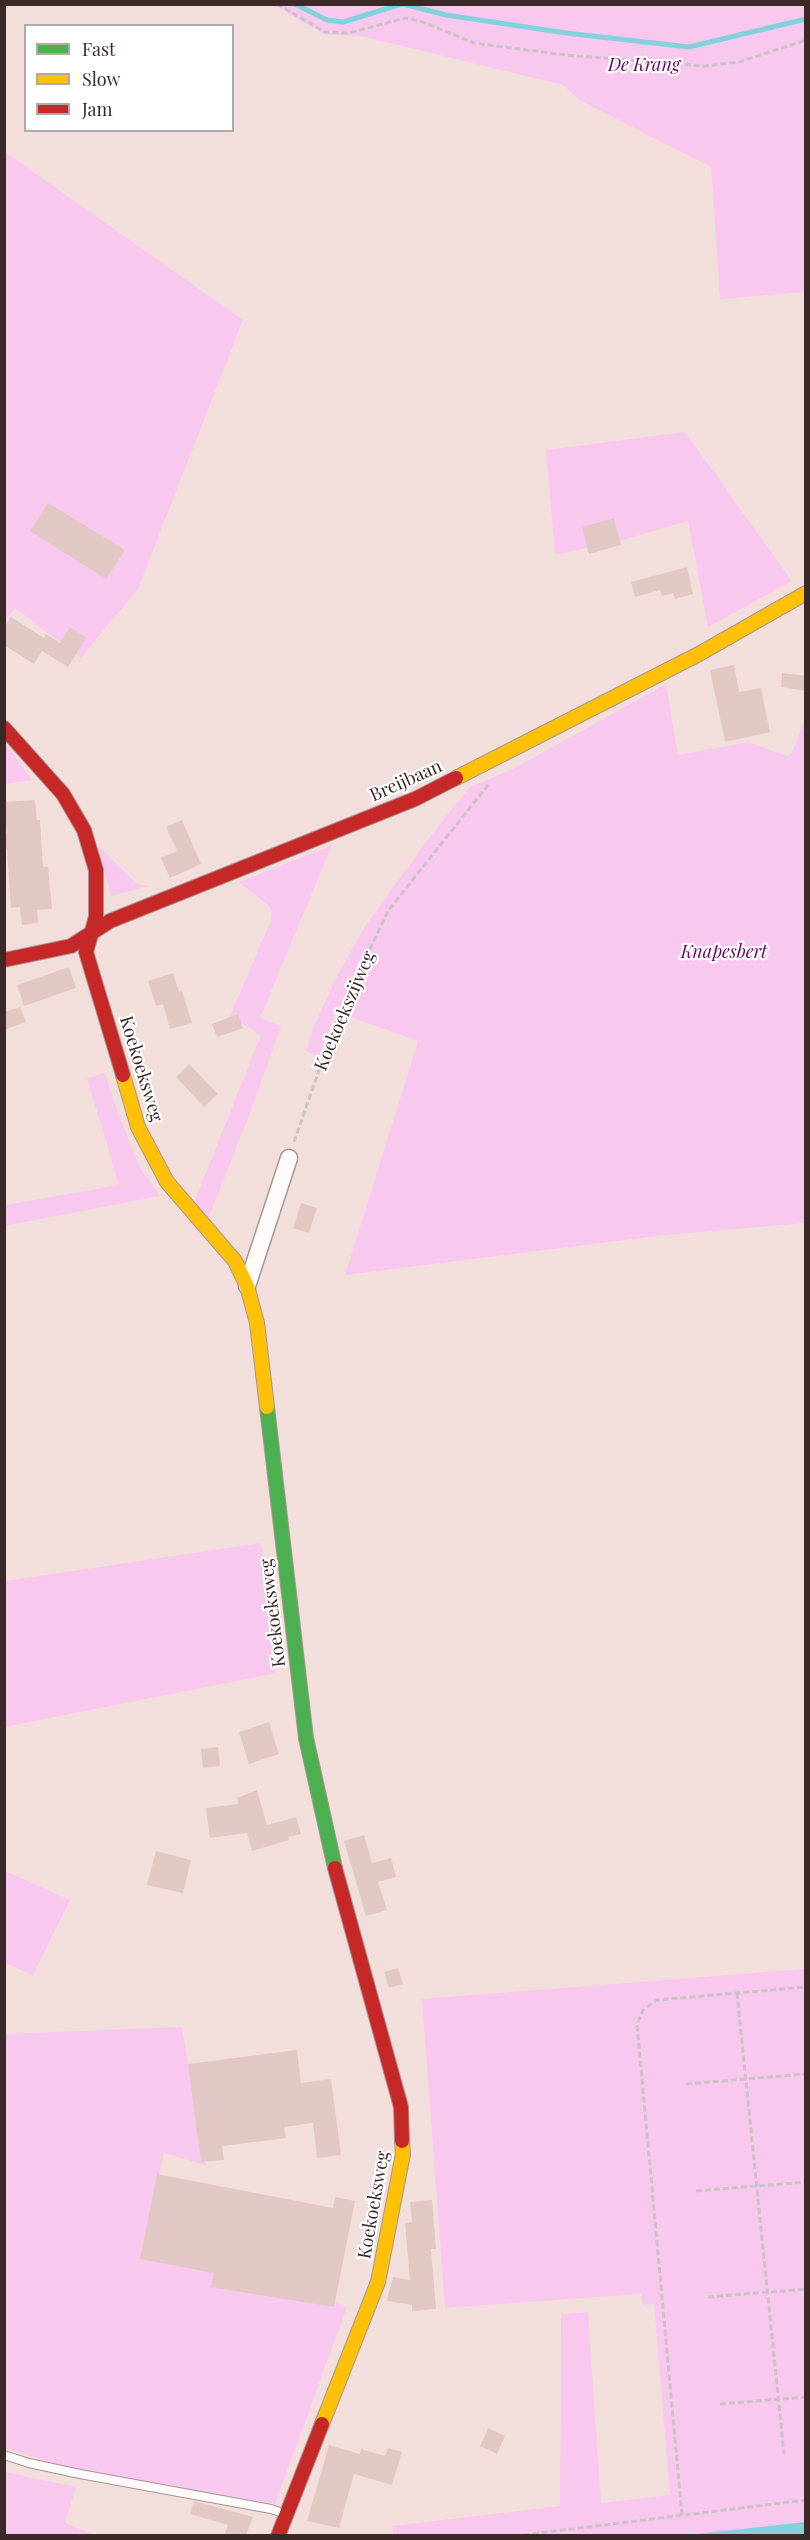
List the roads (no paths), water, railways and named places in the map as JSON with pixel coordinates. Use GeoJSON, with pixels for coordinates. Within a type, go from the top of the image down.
{"type":"FeatureCollection","features":[{"type":"Feature","properties":{"kind":"street","name":"Breijbaan"},"geometry":{"type":"LineString","coordinates":[[4,960],[71,946],[110,921],[414,799],[699,654],[806,593]]}},
{"type":"Feature","properties":{"kind":"street","name":"Koekoeksweg"},"geometry":{"type":"LineString","coordinates":[[4,728],[63,794],[84,830],[96,870],[96,917],[86,952],[138,1128],[167,1182],[235,1261],[247,1286],[256,1323],[306,1737],[339,1885],[401,2107],[403,2154],[378,2282],[278,2535]]}},
{"type":"Feature","properties":{"kind":"street"},"geometry":{"type":"LineString","coordinates":[[247,1286],[289,1158]]}},
{"type":"Feature","properties":{"kind":"lane"},"geometry":{"type":"LineString","coordinates":[[4,2454],[29,2463],[80,2474],[271,2509],[286,2514]]}},
{"type":"Feature","properties":{"kind":"water"},"geometry":{"type":"Polygon","coordinates":[[[805,2522],[805,2535],[687,2535],[805,2522]]]}},
{"type":"Feature","properties":{"kind":"waterway"},"geometry":{"type":"LineString","coordinates":[[295,4],[327,20],[343,22],[402,4]]}},
{"type":"Feature","properties":{"kind":"waterway"},"geometry":{"type":"LineString","coordinates":[[403,4],[446,15],[566,33],[689,47],[806,19]]}},
{"type":"Feature","properties":{"kind":"park label","name":"De Krang"},"geometry":{"type":"Point","coordinates":[644,65]}},
{"type":"Feature","properties":{"kind":"park label","name":"Knapesbert"},"geometry":{"type":"Point","coordinates":[724,952]}}]}
